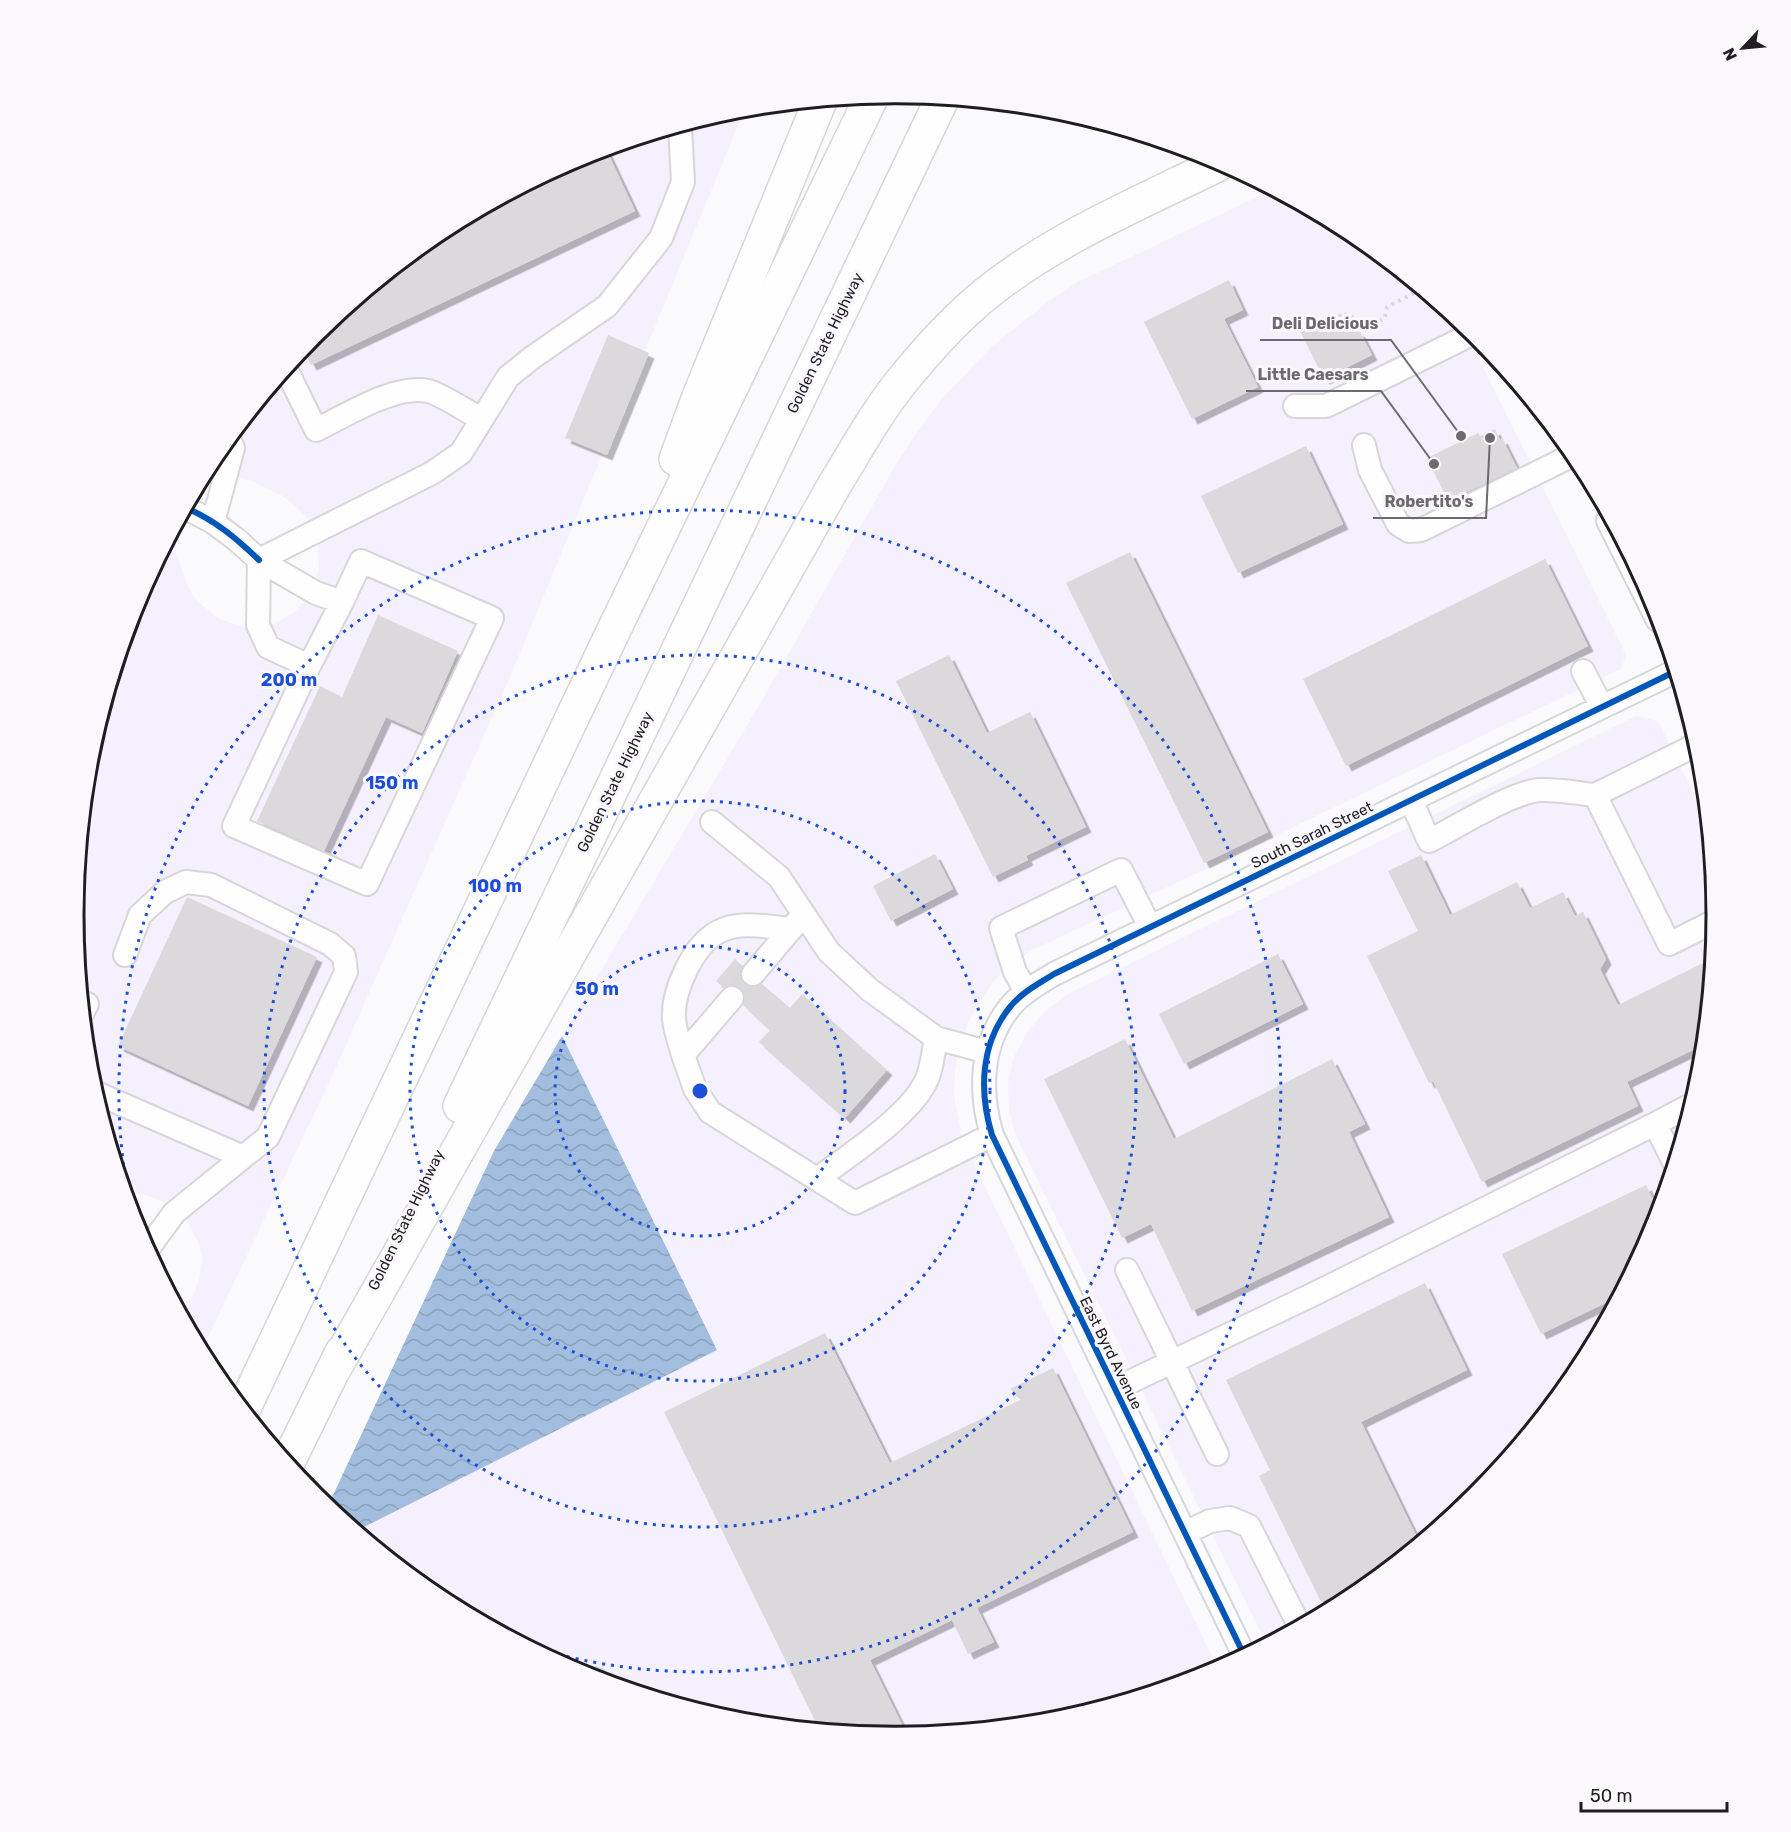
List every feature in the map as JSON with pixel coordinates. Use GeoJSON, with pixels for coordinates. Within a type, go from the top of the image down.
{"type":"FeatureCollection","features":[{"type":"Feature","properties":{"kind":"highway"},"geometry":{"type":"LineString","coordinates":[[247,1402],[610,638],[868,105]]}},
{"type":"Feature","properties":{"kind":"highway","name":"Golden State Highway"},"geometry":{"type":"LineString","coordinates":[[290,1456],[333,1371],[939,106]]}},
{"type":"Feature","properties":{"kind":"highway"},"geometry":{"type":"LineString","coordinates":[[610,638],[700,394],[817,108]]}},
{"type":"Feature","properties":{"kind":"highway"},"geometry":{"type":"LineString","coordinates":[[333,1371],[829,495],[900,383],[953,326],[987,294],[1011,276],[1090,227],[1211,168]]}},
{"type":"Feature","properties":{"kind":"street"},"geometry":{"type":"LineString","coordinates":[[259,560],[432,473],[461,453],[508,377],[607,306],[661,238],[683,182],[680,133]]}},
{"type":"Feature","properties":{"kind":"street"},"geometry":{"type":"LineString","coordinates":[[1295,405],[1326,406],[1464,338]]}},
{"type":"Feature","properties":{"kind":"street"},"geometry":{"type":"LineString","coordinates":[[290,376],[316,430],[387,397],[408,390],[429,391],[481,419]]}},
{"type":"Feature","properties":{"kind":"street"},"geometry":{"type":"LineString","coordinates":[[1364,445],[1370,470],[1398,524],[1409,531],[1421,530],[1565,459]]}},
{"type":"Feature","properties":{"kind":"street"},"geometry":{"type":"LineString","coordinates":[[213,522],[233,449]]}},
{"type":"Feature","properties":{"kind":"street"},"geometry":{"type":"LineString","coordinates":[[192,511],[213,522],[259,560],[316,593],[342,602]]}},
{"type":"Feature","properties":{"kind":"street"},"geometry":{"type":"LineString","coordinates":[[259,560],[258,625],[268,647],[309,666]]}},
{"type":"Feature","properties":{"kind":"street"},"geometry":{"type":"LineString","coordinates":[[361,561],[492,618],[367,884],[234,826],[309,666],[342,602],[361,561]]}},
{"type":"Feature","properties":{"kind":"street"},"geometry":{"type":"LineString","coordinates":[[1583,670],[1602,707]]}},
{"type":"Feature","properties":{"kind":"street","name":"South Sarah Street"},"geometry":{"type":"LineString","coordinates":[[987,1052],[992,1036],[1011,1006],[1026,991],[1054,974],[1670,674]]}},
{"type":"Feature","properties":{"kind":"street"},"geometry":{"type":"LineString","coordinates":[[1411,800],[1429,841],[1518,795],[1538,790],[1595,795],[1689,749]]}},
{"type":"Feature","properties":{"kind":"street"},"geometry":{"type":"LineString","coordinates":[[1595,795],[1670,944],[1707,925]]}},
{"type":"Feature","properties":{"kind":"street"},"geometry":{"type":"LineString","coordinates":[[712,822],[779,877],[797,922],[862,982],[936,1038],[987,1052]]}},
{"type":"Feature","properties":{"kind":"street"},"geometry":{"type":"LineString","coordinates":[[1026,991],[1015,972],[1001,928],[1121,870],[1149,927]]}},
{"type":"Feature","properties":{"kind":"street"},"geometry":{"type":"LineString","coordinates":[[125,955],[141,915],[165,892],[186,882],[211,885],[330,944],[344,956],[346,972],[268,1137],[174,1213],[153,1242]]}},
{"type":"Feature","properties":{"kind":"street"},"geometry":{"type":"LineString","coordinates":[[753,974],[797,922]]}},
{"type":"Feature","properties":{"kind":"street"},"geometry":{"type":"LineString","coordinates":[[797,922],[748,925],[719,931],[701,944],[687,966],[678,991],[674,1018],[683,1055],[695,1089],[710,1112],[855,1203],[992,1135]]}},
{"type":"Feature","properties":{"kind":"street"},"geometry":{"type":"LineString","coordinates":[[683,1055],[732,998]]}},
{"type":"Feature","properties":{"kind":"street"},"geometry":{"type":"LineString","coordinates":[[817,1179],[868,1141],[911,1104],[926,1082],[936,1038]]}},
{"type":"Feature","properties":{"kind":"street","name":"East Byrd Avenue"},"geometry":{"type":"LineString","coordinates":[[987,1052],[983,1089],[985,1112],[992,1135],[1241,1650]]}},
{"type":"Feature","properties":{"kind":"street"},"geometry":{"type":"LineString","coordinates":[[105,1097],[243,1157]]}},
{"type":"Feature","properties":{"kind":"street"},"geometry":{"type":"LineString","coordinates":[[1115,1389],[1683,1109]]}},
{"type":"Feature","properties":{"kind":"street"},"geometry":{"type":"LineString","coordinates":[[1655,1124],[1670,1155]]}},
{"type":"Feature","properties":{"kind":"street"},"geometry":{"type":"LineString","coordinates":[[1127,1270],[1217,1454]]}},
{"type":"Feature","properties":{"kind":"street"},"geometry":{"type":"LineString","coordinates":[[1185,1533],[1210,1521],[1230,1518],[1249,1526],[1297,1621]]}},
{"type":"Feature","properties":{"kind":"path"},"geometry":{"type":"LineString","coordinates":[[1337,324],[1341,313],[1371,324],[1384,319],[1388,307],[1416,293]]}},
{"type":"Feature","properties":{"kind":"shaded area"},"geometry":{"type":"Polygon","coordinates":[[[741,119],[513,670],[333,1074],[206,1342],[188,1312],[199,1306],[187,1311],[185,1307],[191,1300],[199,1280],[202,1256],[199,1244],[186,1219],[171,1205],[143,1194],[133,1194],[112,1126],[91,1022],[84,916],[86,863],[91,810],[112,706],[127,655],[146,605],[172,550],[178,558],[188,587],[197,601],[219,619],[244,627],[274,624],[295,612],[313,589],[319,569],[318,539],[307,518],[281,495],[249,480],[217,471],[285,381],[360,306],[401,272],[490,213],[585,166],[685,132],[741,119]]]}},
{"type":"Feature","properties":{"kind":"shaded area"},"geometry":{"type":"Polygon","coordinates":[[[1264,194],[1346,241],[1390,272],[1431,306],[1472,345],[1626,655],[1621,669],[1030,951],[1001,973],[988,989],[967,1024],[955,1070],[954,1095],[962,1139],[1215,1662],[1106,1700],[1001,1721],[949,1726],[842,1726],[790,1721],[685,1700],[585,1666],[490,1619],[401,1560],[362,1528],[716,1350],[562,1036],[764,697],[909,444],[941,400],[991,347],[1048,302],[1078,282],[1264,194]]]}},
{"type":"Feature","properties":{"kind":"shaded area"},"geometry":{"type":"Polygon","coordinates":[[[1636,716],[1658,721],[1699,805],[1707,916],[1700,1022],[1679,1126],[1664,1177],[1623,1275],[1570,1367],[1506,1451],[1469,1490],[1390,1560],[1346,1591],[1264,1639],[1016,1136],[1009,1111],[1008,1085],[1013,1059],[1026,1034],[1045,1011],[1068,994],[1636,716]]]}},
{"type":"Feature","properties":{"kind":"water"},"geometry":{"type":"Polygon","coordinates":[[[562,1036],[717,1350],[362,1528],[331,1499],[494,1151],[562,1036]]]}},
{"type":"Feature","properties":{"kind":"building"},"geometry":{"type":"Polygon","coordinates":[[[610,157],[635,211],[311,365],[307,358],[360,306],[401,272],[445,241],[537,188],[610,157]]]}},
{"type":"Feature","properties":{"kind":"building"},"geometry":{"type":"Polygon","coordinates":[[[1229,280],[1243,310],[1224,319],[1258,387],[1192,419],[1144,322],[1229,280]]]}},
{"type":"Feature","properties":{"kind":"building"},"geometry":{"type":"Polygon","coordinates":[[[1313,316],[1360,332],[1372,355],[1324,379],[1297,325],[1313,316]]]}},
{"type":"Feature","properties":{"kind":"building"},"geometry":{"type":"Polygon","coordinates":[[[608,335],[649,353],[607,455],[565,438],[608,335]]]}},
{"type":"Feature","properties":{"kind":"building"},"geometry":{"type":"Polygon","coordinates":[[[1495,429],[1517,468],[1448,501],[1427,458],[1478,433],[1480,436],[1495,429]]]}},
{"type":"Feature","properties":{"kind":"building"},"geometry":{"type":"Polygon","coordinates":[[[1306,446],[1343,524],[1238,573],[1201,496],[1306,446]]]}},
{"type":"Feature","properties":{"kind":"building"},"geometry":{"type":"Polygon","coordinates":[[[1130,552],[1268,832],[1204,863],[1066,583],[1130,552]]]}},
{"type":"Feature","properties":{"kind":"building"},"geometry":{"type":"Polygon","coordinates":[[[1545,559],[1588,646],[1346,766],[1303,679],[1545,559]]]}},
{"type":"Feature","properties":{"kind":"building"},"geometry":{"type":"Polygon","coordinates":[[[378,615],[458,651],[422,733],[386,717],[324,851],[257,821],[320,686],[342,697],[378,615]]]}},
{"type":"Feature","properties":{"kind":"building"},"geometry":{"type":"Polygon","coordinates":[[[949,655],[987,733],[1030,712],[1086,827],[1026,856],[1028,860],[993,877],[896,681],[949,655]]]}},
{"type":"Feature","properties":{"kind":"building"},"geometry":{"type":"Polygon","coordinates":[[[935,854],[953,889],[891,921],[873,886],[935,854]]]}},
{"type":"Feature","properties":{"kind":"building"},"geometry":{"type":"Polygon","coordinates":[[[1421,855],[1450,915],[1517,882],[1530,908],[1563,892],[1575,916],[1583,912],[1606,959],[1600,969],[1618,1005],[1705,962],[1695,1049],[1627,1082],[1638,1106],[1482,1182],[1433,1081],[1429,1083],[1367,956],[1418,931],[1388,871],[1421,855]]]}},
{"type":"Feature","properties":{"kind":"building"},"geometry":{"type":"Polygon","coordinates":[[[187,897],[317,957],[248,1106],[118,1046],[187,897]]]}},
{"type":"Feature","properties":{"kind":"building"},"geometry":{"type":"Polygon","coordinates":[[[1278,954],[1303,1004],[1184,1064],[1159,1014],[1278,954]]]}},
{"type":"Feature","properties":{"kind":"building"},"geometry":{"type":"Polygon","coordinates":[[[735,959],[742,966],[740,978],[745,985],[751,987],[762,984],[790,1008],[802,994],[887,1070],[845,1118],[759,1042],[770,1030],[743,1005],[745,994],[741,988],[734,985],[724,988],[716,981],[735,959]]]}},
{"type":"Feature","properties":{"kind":"building"},"geometry":{"type":"Polygon","coordinates":[[[1125,1039],[1174,1139],[1332,1059],[1365,1124],[1349,1132],[1389,1217],[1192,1311],[1151,1224],[1122,1238],[1044,1079],[1125,1039]]]}},
{"type":"Feature","properties":{"kind":"building"},"geometry":{"type":"Polygon","coordinates":[[[1646,1185],[1654,1202],[1609,1301],[1541,1334],[1502,1254],[1646,1185]]]}},
{"type":"Feature","properties":{"kind":"building"},"geometry":{"type":"Polygon","coordinates":[[[1425,1283],[1467,1370],[1361,1422],[1417,1538],[1351,1587],[1321,1602],[1259,1476],[1270,1470],[1226,1380],[1425,1283]]]}},
{"type":"Feature","properties":{"kind":"building"},"geometry":{"type":"Polygon","coordinates":[[[825,1333],[890,1463],[1022,1399],[1010,1389],[1053,1368],[1133,1532],[977,1608],[994,1642],[968,1654],[952,1620],[870,1660],[903,1727],[816,1724],[664,1412],[825,1333]]]}},
{"type":"Feature","properties":{"kind":"tunnel"},"geometry":{"type":"LineString","coordinates":[[732,998],[753,974]]}},
{"type":"Feature","properties":{"kind":"cycle path"},"geometry":{"type":"LineString","coordinates":[[192,511],[225,531],[259,560]]}},
{"type":"Feature","properties":{"kind":"cycle path"},"geometry":{"type":"LineString","coordinates":[[1241,1650],[992,1135],[985,1102],[985,1069],[988,1052],[1000,1021],[1019,997],[1054,974],[1670,674]]}},
{"type":"Feature","properties":{"kind":"place","name":"Deli Delicious"},"geometry":{"type":"Point","coordinates":[1461,436]}},
{"type":"Feature","properties":{"kind":"place","name":"Robertito's"},"geometry":{"type":"Point","coordinates":[1490,438]}},
{"type":"Feature","properties":{"kind":"place","name":"Little Caesars"},"geometry":{"type":"Point","coordinates":[1434,464]}}]}
